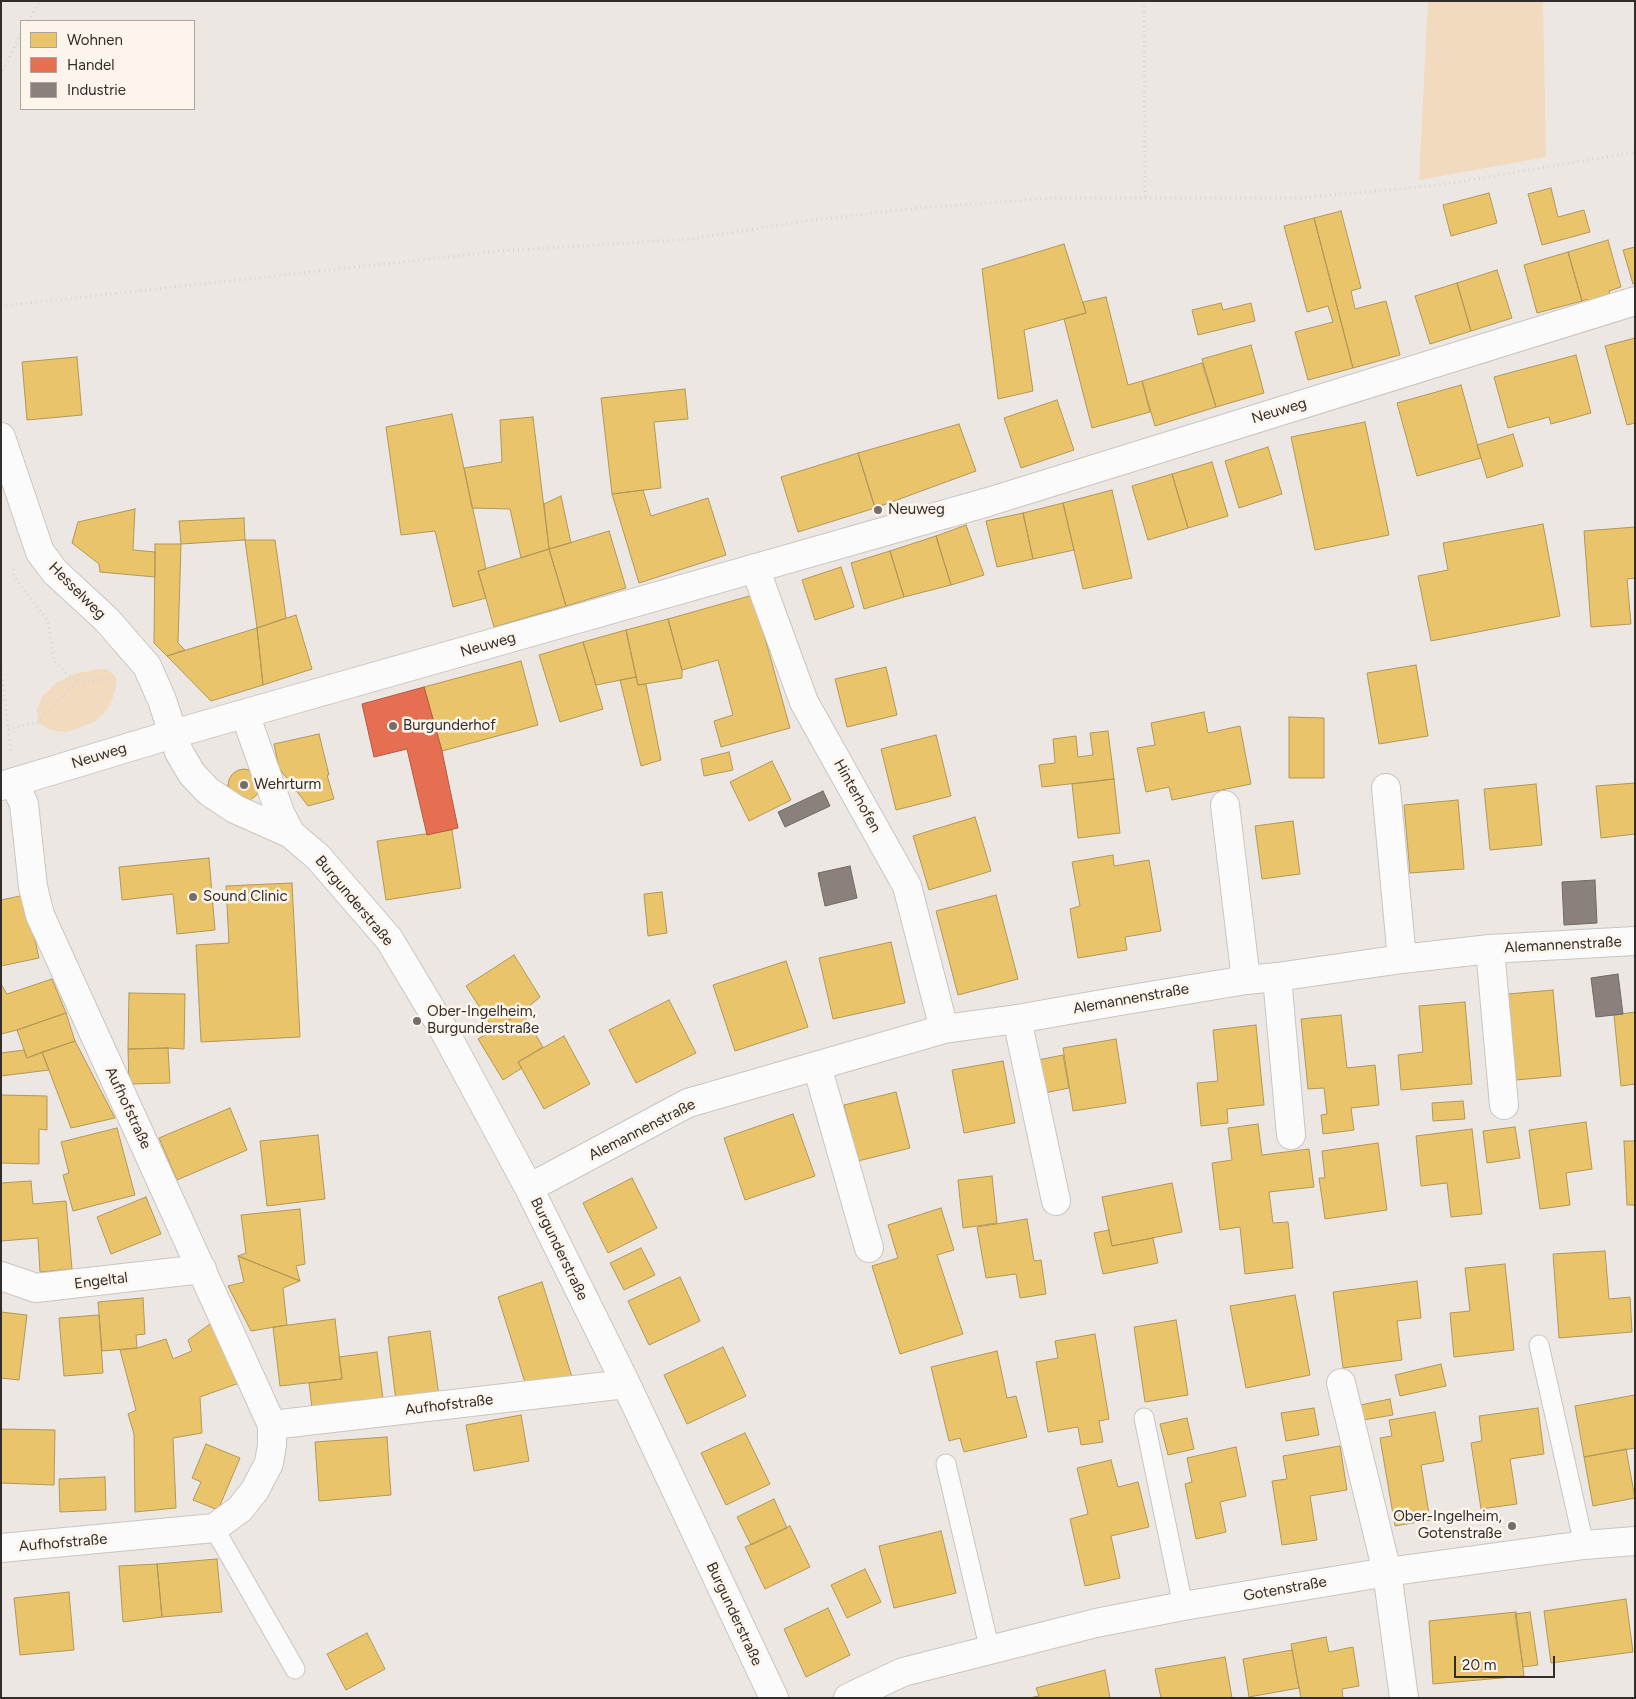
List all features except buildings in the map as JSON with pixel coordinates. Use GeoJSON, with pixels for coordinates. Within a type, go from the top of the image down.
{"type":"FeatureCollection","features":[{"type":"Feature","properties":{"kind":"street","name":"Neuweg"},"geometry":{"type":"LineString","coordinates":[[8,784],[172,734],[998,499],[1635,301]]}},
{"type":"Feature","properties":{"kind":"street","name":"Hesselweg"},"geometry":{"type":"LineString","coordinates":[[1,436],[40,552],[55,572],[107,620],[147,666],[162,700],[172,734]]}},
{"type":"Feature","properties":{"kind":"street","name":"Hinterhofen"},"geometry":{"type":"LineString","coordinates":[[755,568],[804,702],[907,886],[944,1029]]}},
{"type":"Feature","properties":{"kind":"street","name":"Burgunderstraße"},"geometry":{"type":"LineString","coordinates":[[244,714],[280,813],[291,834]]}},
{"type":"Feature","properties":{"kind":"street","name":"Burgunderstraße"},"geometry":{"type":"LineString","coordinates":[[172,734],[179,752],[192,774],[208,791],[235,809],[291,834],[318,856],[389,939],[446,1034],[529,1188],[626,1384],[774,1698]]}},
{"type":"Feature","properties":{"kind":"street","name":"Aufhofstraße"},"geometry":{"type":"LineString","coordinates":[[1,1548],[214,1528],[240,1510],[255,1490],[269,1463],[272,1444],[272,1425],[40,914],[33,887],[24,804],[8,784]]}},
{"type":"Feature","properties":{"kind":"street"},"geometry":{"type":"LineString","coordinates":[[1386,788],[1402,959]]}},
{"type":"Feature","properties":{"kind":"street"},"geometry":{"type":"LineString","coordinates":[[1225,805],[1246,980]]}},
{"type":"Feature","properties":{"kind":"street","name":"Alemannenstraße"},"geometry":{"type":"LineString","coordinates":[[529,1188],[688,1104],[944,1029],[1017,1019],[1246,980],[1402,959],[1490,949],[1635,941]]}},
{"type":"Feature","properties":{"kind":"street","name":"Alemannenstraße"},"geometry":{"type":"LineString","coordinates":[[1490,949],[1504,1105]]}},
{"type":"Feature","properties":{"kind":"street"},"geometry":{"type":"LineString","coordinates":[[1277,977],[1292,1135]]}},
{"type":"Feature","properties":{"kind":"street"},"geometry":{"type":"LineString","coordinates":[[1017,1019],[1056,1201]]}},
{"type":"Feature","properties":{"kind":"street"},"geometry":{"type":"LineString","coordinates":[[817,1066],[869,1248]]}},
{"type":"Feature","properties":{"kind":"street","name":"Engeltal"},"geometry":{"type":"LineString","coordinates":[[1,1276],[36,1288],[202,1269]]}},
{"type":"Feature","properties":{"kind":"street"},"geometry":{"type":"LineString","coordinates":[[1342,1383],[1387,1572],[1404,1698]]}},
{"type":"Feature","properties":{"kind":"street","name":"Aufhofstraße"},"geometry":{"type":"LineString","coordinates":[[272,1425],[626,1384]]}},
{"type":"Feature","properties":{"kind":"street","name":"Gotenstraße"},"geometry":{"type":"LineString","coordinates":[[848,1698],[903,1672],[1096,1624],[1183,1606],[1387,1572],[1584,1545],[1635,1541]]}},
{"type":"Feature","properties":{"kind":"lane"},"geometry":{"type":"LineString","coordinates":[[1540,1345],[1584,1545]]}},
{"type":"Feature","properties":{"kind":"lane"},"geometry":{"type":"LineString","coordinates":[[1144,1418],[1183,1606]]}},
{"type":"Feature","properties":{"kind":"lane"},"geometry":{"type":"LineString","coordinates":[[946,1464],[990,1651]]}},
{"type":"Feature","properties":{"kind":"lane"},"geometry":{"type":"LineString","coordinates":[[214,1528],[295,1668]]}},
{"type":"Feature","properties":{"kind":"path"},"geometry":{"type":"LineString","coordinates":[[29,20],[40,1]]}},
{"type":"Feature","properties":{"kind":"path"},"geometry":{"type":"LineString","coordinates":[[1144,1],[1145,199]]}},
{"type":"Feature","properties":{"kind":"path"},"geometry":{"type":"LineString","coordinates":[[1,74],[20,36]]}},
{"type":"Feature","properties":{"kind":"path"},"geometry":{"type":"LineString","coordinates":[[1,306],[491,252],[690,239],[806,221],[916,208],[1054,198],[1300,198],[1440,185],[1635,152]]}},
{"type":"Feature","properties":{"kind":"path"},"geometry":{"type":"LineString","coordinates":[[13,568],[14,576],[48,621],[54,660],[68,675],[78,680],[91,682],[116,677],[139,656]]}},
{"type":"Feature","properties":{"kind":"path"},"geometry":{"type":"LineString","coordinates":[[1,665],[8,729],[8,784]]}},
{"type":"Feature","properties":{"kind":"path"},"geometry":{"type":"LineString","coordinates":[[8,729],[38,722],[78,680]]}},
{"type":"Feature","properties":{"kind":"shaded area"},"geometry":{"type":"Polygon","coordinates":[[[1428,1],[1543,1],[1546,157],[1419,180],[1428,1]]]}},
{"type":"Feature","properties":{"kind":"shaded area"},"geometry":{"type":"Polygon","coordinates":[[[107,669],[116,677],[116,687],[106,711],[94,722],[67,732],[50,730],[38,722],[37,710],[42,697],[56,683],[74,674],[107,669]]]}},
{"type":"Feature","properties":{"kind":"place","name":"Neuweg"},"geometry":{"type":"Point","coordinates":[878,510]}},
{"type":"Feature","properties":{"kind":"place","name":"Burgunderhof"},"geometry":{"type":"Point","coordinates":[393,726]}},
{"type":"Feature","properties":{"kind":"place","name":"Wehrturm"},"geometry":{"type":"Point","coordinates":[244,785]}},
{"type":"Feature","properties":{"kind":"place","name":"Sound Clinic"},"geometry":{"type":"Point","coordinates":[193,897]}},
{"type":"Feature","properties":{"kind":"place","name":"Ober-Ingelheim, Burgunderstraße"},"geometry":{"type":"Point","coordinates":[417,1021]}},
{"type":"Feature","properties":{"kind":"place","name":"Ober-Ingelheim, Gotenstraße"},"geometry":{"type":"Point","coordinates":[1512,1526]}}]}
